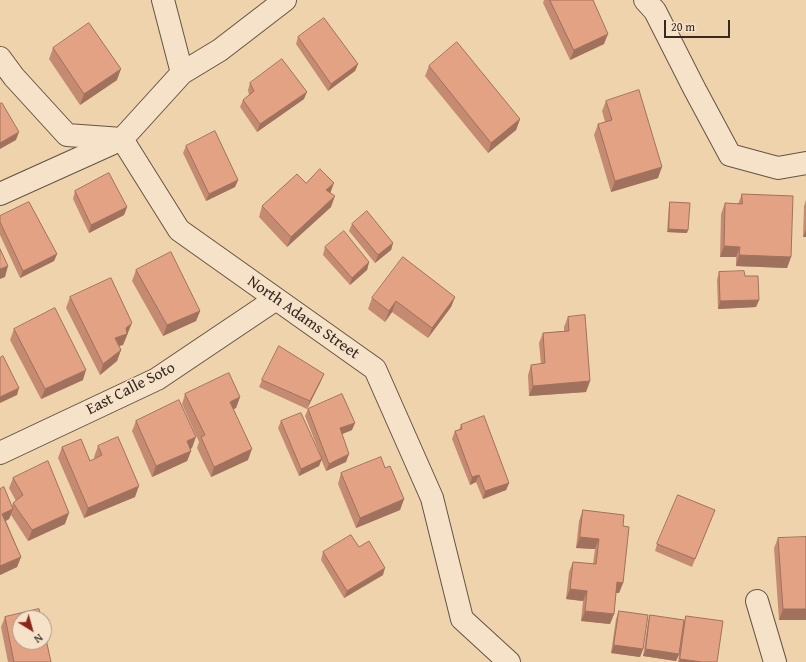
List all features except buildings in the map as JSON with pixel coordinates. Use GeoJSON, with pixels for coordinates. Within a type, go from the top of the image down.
{"type":"FeatureCollection","features":[{"type":"Feature","properties":{"kind":"street"},"geometry":{"type":"LineString","coordinates":[[163,0],[182,74]]}},
{"type":"Feature","properties":{"kind":"street"},"geometry":{"type":"LineString","coordinates":[[0,194],[122,139],[182,74],[220,50],[285,0]]}},
{"type":"Feature","properties":{"kind":"street"},"geometry":{"type":"LineString","coordinates":[[644,0],[655,11],[730,155],[778,168],[806,163]]}},
{"type":"Feature","properties":{"kind":"street"},"geometry":{"type":"LineString","coordinates":[[0,58],[14,77],[67,135],[122,139]]}},
{"type":"Feature","properties":{"kind":"street","name":"North Adams Street"},"geometry":{"type":"LineString","coordinates":[[122,139],[179,230],[375,369],[432,498],[462,619],[509,662]]}},
{"type":"Feature","properties":{"kind":"street","name":"East Calle Soto"},"geometry":{"type":"LineString","coordinates":[[0,453],[157,379],[276,299]]}},
{"type":"Feature","properties":{"kind":"street"},"geometry":{"type":"LineString","coordinates":[[757,601],[775,662]]}}]}
